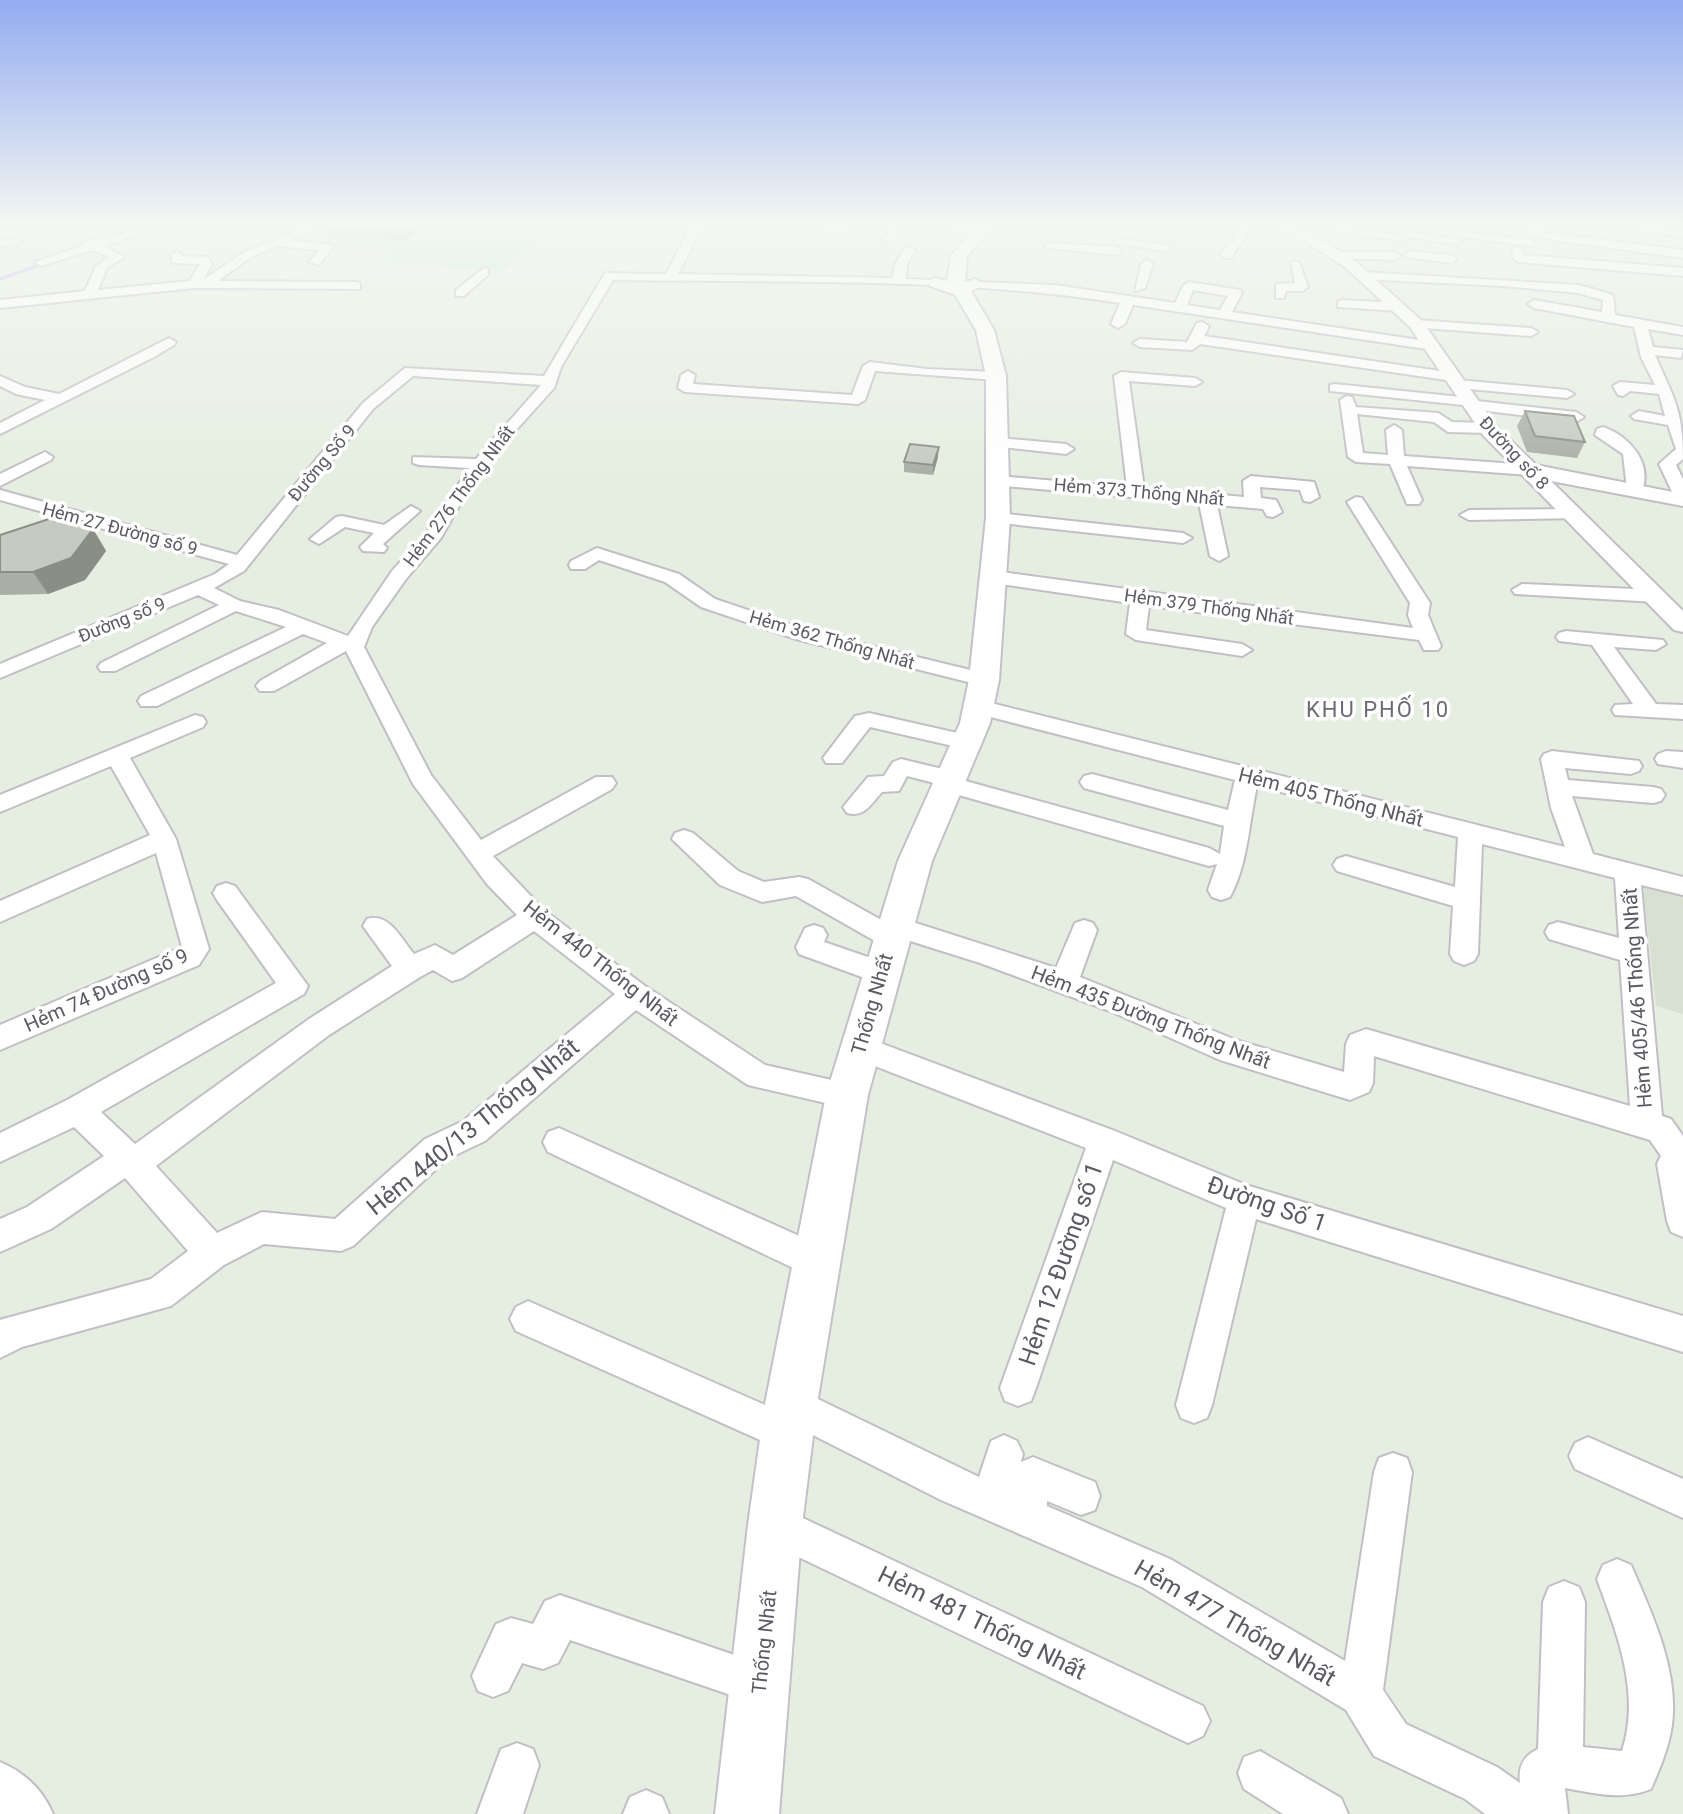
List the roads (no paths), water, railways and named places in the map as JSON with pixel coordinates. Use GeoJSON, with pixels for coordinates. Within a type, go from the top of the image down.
{"type":"FeatureCollection","features":[{"type":"Feature","properties":{"kind":"main road","name":"Thống Nhất"},"geometry":{"type":"LineString","coordinates":[[747,1814],[775,1525],[789,1419],[847,1095],[915,861],[950,782],[982,694],[994,577],[999,481],[996,376],[985,330],[974,308]]}},
{"type":"Feature","properties":{"kind":"street","name":"Hẻm 276 Thống Nhất"},"geometry":{"type":"LineString","coordinates":[[350,644],[399,575],[440,527],[455,498],[501,437],[550,381],[554,367],[590,308]]}},
{"type":"Feature","properties":{"kind":"street"},"geometry":{"type":"LineString","coordinates":[[1118,324],[1125,308]]}},
{"type":"Feature","properties":{"kind":"street"},"geometry":{"type":"LineString","coordinates":[[1184,308],[1430,343],[1530,339],[1422,316]]}},
{"type":"Feature","properties":{"kind":"street"},"geometry":{"type":"LineString","coordinates":[[1224,314],[1228,308]]}},
{"type":"Feature","properties":{"kind":"street"},"geometry":{"type":"LineString","coordinates":[[1394,308],[1399,308]]}},
{"type":"Feature","properties":{"kind":"street","name":"Đường số 8"},"geometry":{"type":"LineString","coordinates":[[1399,308],[1422,316],[1430,343],[1488,428],[1683,625]]}},
{"type":"Feature","properties":{"kind":"street"},"geometry":{"type":"LineString","coordinates":[[1555,308],[1607,317],[1644,339],[1682,350]]}},
{"type":"Feature","properties":{"kind":"street"},"geometry":{"type":"LineString","coordinates":[[1607,317],[1608,308]]}},
{"type":"Feature","properties":{"kind":"street"},"geometry":{"type":"LineString","coordinates":[[1140,343],[1192,346],[1207,312]]}},
{"type":"Feature","properties":{"kind":"street"},"geometry":{"type":"LineString","coordinates":[[1644,339],[1683,331]]}},
{"type":"Feature","properties":{"kind":"street"},"geometry":{"type":"LineString","coordinates":[[1197,339],[1294,361],[1331,359],[1456,381],[1567,394]]}},
{"type":"Feature","properties":{"kind":"street"},"geometry":{"type":"LineString","coordinates":[[1644,339],[1683,450],[1669,459],[1667,464],[1683,498]]}},
{"type":"Feature","properties":{"kind":"street"},"geometry":{"type":"LineString","coordinates":[[0,429],[58,398],[141,361],[169,342]]}},
{"type":"Feature","properties":{"kind":"street"},"geometry":{"type":"LineString","coordinates":[[1331,359],[1333,368],[1351,370]]}},
{"type":"Feature","properties":{"kind":"street"},"geometry":{"type":"LineString","coordinates":[[694,373],[685,388],[858,400],[870,366],[927,373],[996,376]]}},
{"type":"Feature","properties":{"kind":"street","name":"Đường Số 9"},"geometry":{"type":"LineString","coordinates":[[240,561],[368,406],[410,371],[550,381]]}},
{"type":"Feature","properties":{"kind":"street"},"geometry":{"type":"LineString","coordinates":[[1136,491],[1121,376],[1195,382]]}},
{"type":"Feature","properties":{"kind":"street"},"geometry":{"type":"LineString","coordinates":[[0,380],[21,391],[58,398]]}},
{"type":"Feature","properties":{"kind":"street"},"geometry":{"type":"LineString","coordinates":[[1623,392],[1620,386],[1683,381]]}},
{"type":"Feature","properties":{"kind":"street"},"geometry":{"type":"LineString","coordinates":[[1347,400],[1471,403],[1576,417]]}},
{"type":"Feature","properties":{"kind":"street"},"geometry":{"type":"LineString","coordinates":[[1347,400],[1438,418],[1441,425],[1448,427],[1488,428]]}},
{"type":"Feature","properties":{"kind":"street"},"geometry":{"type":"LineString","coordinates":[[1347,400],[1355,456],[1397,462],[1528,470],[1683,498]]}},
{"type":"Feature","properties":{"kind":"street"},"geometry":{"type":"LineString","coordinates":[[1638,415],[1675,422]]}},
{"type":"Feature","properties":{"kind":"street"},"geometry":{"type":"LineString","coordinates":[[1394,430],[1397,462],[1413,500]]}},
{"type":"Feature","properties":{"kind":"street"},"geometry":{"type":"LineString","coordinates":[[1603,432],[1603,435],[1618,438],[1628,445],[1635,469],[1635,489]]}},
{"type":"Feature","properties":{"kind":"street"},"geometry":{"type":"LineString","coordinates":[[998,443],[1066,449]]}},
{"type":"Feature","properties":{"kind":"street"},"geometry":{"type":"LineString","coordinates":[[0,481],[45,457]]}},
{"type":"Feature","properties":{"kind":"street"},"geometry":{"type":"LineString","coordinates":[[419,460],[444,468],[481,464]]}},
{"type":"Feature","properties":{"kind":"street","name":"Hẻm 373 Thống Nhất"},"geometry":{"type":"LineString","coordinates":[[999,481],[1253,502],[1270,504],[1273,512]]}},
{"type":"Feature","properties":{"kind":"street"},"geometry":{"type":"LineString","coordinates":[[1253,502],[1251,481],[1308,486],[1310,497]]}},
{"type":"Feature","properties":{"kind":"street"},"geometry":{"type":"LineString","coordinates":[[1510,492],[1530,514]]}},
{"type":"Feature","properties":{"kind":"street","name":"Hẻm 27 Đường số 9"},"geometry":{"type":"LineString","coordinates":[[0,495],[240,561]]}},
{"type":"Feature","properties":{"kind":"street"},"geometry":{"type":"LineString","coordinates":[[1207,498],[1219,556]]}},
{"type":"Feature","properties":{"kind":"street","name":"Hẻm 379 Thống Nhất"},"geometry":{"type":"LineString","coordinates":[[994,577],[1428,640],[1418,615],[1420,603],[1356,502]]}},
{"type":"Feature","properties":{"kind":"street"},"geometry":{"type":"LineString","coordinates":[[378,548],[369,547],[411,511]]}},
{"type":"Feature","properties":{"kind":"street"},"geometry":{"type":"LineString","coordinates":[[1469,515],[1574,514]]}},
{"type":"Feature","properties":{"kind":"street"},"geometry":{"type":"LineString","coordinates":[[998,518],[1183,538]]}},
{"type":"Feature","properties":{"kind":"street"},"geometry":{"type":"LineString","coordinates":[[319,539],[342,521],[388,531]]}},
{"type":"Feature","properties":{"kind":"street"},"geometry":{"type":"LineString","coordinates":[[65,531],[91,522]]}},
{"type":"Feature","properties":{"kind":"street","name":"Hẻm 362 Thống Nhất"},"geometry":{"type":"LineString","coordinates":[[578,565],[597,553],[672,578],[708,603],[982,694]]}},
{"type":"Feature","properties":{"kind":"street","name":"Đường số 9"},"geometry":{"type":"LineString","coordinates":[[0,672],[222,578],[240,561]]}},
{"type":"Feature","properties":{"kind":"street"},"geometry":{"type":"LineString","coordinates":[[199,588],[234,605],[350,644]]}},
{"type":"Feature","properties":{"kind":"street"},"geometry":{"type":"LineString","coordinates":[[1522,590],[1656,596]]}},
{"type":"Feature","properties":{"kind":"street"},"geometry":{"type":"LineString","coordinates":[[1140,599],[1136,634],[1242,650]]}},
{"type":"Feature","properties":{"kind":"street"},"geometry":{"type":"LineString","coordinates":[[108,667],[234,605]]}},
{"type":"Feature","properties":{"kind":"street"},"geometry":{"type":"LineString","coordinates":[[149,701],[303,626]]}},
{"type":"Feature","properties":{"kind":"street"},"geometry":{"type":"LineString","coordinates":[[1566,637],[1656,644]]}},
{"type":"Feature","properties":{"kind":"street"},"geometry":{"type":"LineString","coordinates":[[1599,640],[1649,710]]}},
{"type":"Feature","properties":{"kind":"street"},"geometry":{"type":"LineString","coordinates":[[267,686],[350,644]]}},
{"type":"Feature","properties":{"kind":"street","name":"Hẻm 440 Thống Nhất"},"geometry":{"type":"LineString","coordinates":[[350,644],[421,778],[478,853],[535,917],[635,994],[758,1076],[847,1095]]}},
{"type":"Feature","properties":{"kind":"street","name":"Hẻm 405 Thống Nhất"},"geometry":{"type":"LineString","coordinates":[[982,694],[1248,775],[1683,886]]}},
{"type":"Feature","properties":{"kind":"street"},"geometry":{"type":"LineString","coordinates":[[1623,710],[1683,712]]}},
{"type":"Feature","properties":{"kind":"street"},"geometry":{"type":"LineString","coordinates":[[834,758],[863,721],[869,720],[966,742]]}},
{"type":"Feature","properties":{"kind":"street"},"geometry":{"type":"LineString","coordinates":[[0,804],[195,722]]}},
{"type":"Feature","properties":{"kind":"street","name":"Hẻm 74 Đường số 9"},"geometry":{"type":"LineString","coordinates":[[0,1038],[194,954],[196,949],[164,839],[117,756]]}},
{"type":"Feature","properties":{"kind":"street"},"geometry":{"type":"LineString","coordinates":[[1583,861],[1558,787],[1552,759],[1631,766]]}},
{"type":"Feature","properties":{"kind":"street"},"geometry":{"type":"LineString","coordinates":[[855,807],[876,783],[891,785],[901,767],[1209,857]]}},
{"type":"Feature","properties":{"kind":"street"},"geometry":{"type":"LineString","coordinates":[[1221,890],[1233,852],[1248,775]]}},
{"type":"Feature","properties":{"kind":"street"},"geometry":{"type":"LineString","coordinates":[[1092,782],[1237,821]]}},
{"type":"Feature","properties":{"kind":"street"},"geometry":{"type":"LineString","coordinates":[[478,853],[604,783]]}},
{"type":"Feature","properties":{"kind":"street"},"geometry":{"type":"LineString","coordinates":[[1558,787],[1653,795]]}},
{"type":"Feature","properties":{"kind":"street"},"geometry":{"type":"LineString","coordinates":[[1464,954],[1470,832]]}},
{"type":"Feature","properties":{"kind":"street"},"geometry":{"type":"LineString","coordinates":[[0,912],[164,839]]}},
{"type":"Feature","properties":{"kind":"street","name":"Hẻm 435 Đường Thống Nhất"},"geometry":{"type":"LineString","coordinates":[[684,839],[729,878],[762,892],[799,886],[892,932],[1064,983],[1230,1051],[1350,1087],[1358,1083],[1360,1044],[1366,1041],[1660,1129],[1682,1158]]}},
{"type":"Feature","properties":{"kind":"street"},"geometry":{"type":"LineString","coordinates":[[1346,865],[1467,900]]}},
{"type":"Feature","properties":{"kind":"street","name":"Hẻm 405/46 Thống Nhất"},"geometry":{"type":"LineString","coordinates":[[1627,872],[1647,1125]]}},
{"type":"Feature","properties":{"kind":"street"},"geometry":{"type":"LineString","coordinates":[[0,1148],[78,1110],[294,986],[226,893]]}},
{"type":"Feature","properties":{"kind":"street"},"geometry":{"type":"LineString","coordinates":[[0,1236],[39,1218],[130,1162],[319,1027],[410,969],[435,956],[452,970],[535,917]]}},
{"type":"Feature","properties":{"kind":"street"},"geometry":{"type":"LineString","coordinates":[[376,926],[410,969]]}},
{"type":"Feature","properties":{"kind":"street"},"geometry":{"type":"LineString","coordinates":[[1064,983],[1084,930]]}},
{"type":"Feature","properties":{"kind":"street"},"geometry":{"type":"LineString","coordinates":[[1558,932],[1634,953]]}},
{"type":"Feature","properties":{"kind":"street"},"geometry":{"type":"LineString","coordinates":[[814,935],[809,947],[881,973]]}},
{"type":"Feature","properties":{"kind":"street","name":"Hẻm 440/13 Thống Nhất"},"geometry":{"type":"LineString","coordinates":[[0,1340],[15,1331],[159,1294],[212,1253],[262,1228],[341,1235],[436,1149],[474,1131],[635,994]]}},
{"type":"Feature","properties":{"kind":"street","name":"Đường Số 1"},"geometry":{"type":"LineString","coordinates":[[859,1047],[1104,1141],[1244,1200],[1683,1334]]}},
{"type":"Feature","properties":{"kind":"street"},"geometry":{"type":"LineString","coordinates":[[78,1110],[212,1253]]}},
{"type":"Feature","properties":{"kind":"street","name":"Hẻm 12 Đường số 1"},"geometry":{"type":"LineString","coordinates":[[1018,1388],[1104,1141]]}},
{"type":"Feature","properties":{"kind":"street"},"geometry":{"type":"LineString","coordinates":[[559,1142],[816,1261]]}},
{"type":"Feature","properties":{"kind":"street"},"geometry":{"type":"LineString","coordinates":[[1682,1158],[1673,1164],[1683,1221]]}},
{"type":"Feature","properties":{"kind":"street"},"geometry":{"type":"LineString","coordinates":[[1194,1405],[1244,1200]]}},
{"type":"Feature","properties":{"kind":"street","name":"Hẻm 477 Thống Nhất"},"geometry":{"type":"LineString","coordinates":[[528,1319],[789,1419],[1008,1508],[1156,1573],[1361,1695],[1390,1740],[1481,1783],[1522,1814]]}},
{"type":"Feature","properties":{"kind":"street"},"geometry":{"type":"LineString","coordinates":[[1004,1454],[1008,1508]]}},
{"type":"Feature","properties":{"kind":"street"},"geometry":{"type":"LineString","coordinates":[[1588,1456],[1683,1499]]}},
{"type":"Feature","properties":{"kind":"street"},"geometry":{"type":"LineString","coordinates":[[1361,1695],[1393,1472]]}},
{"type":"Feature","properties":{"kind":"street"},"geometry":{"type":"LineString","coordinates":[[1008,1508],[1033,1476],[1081,1496]]}},
{"type":"Feature","properties":{"kind":"street","name":"Hẻm 481 Thống Nhất"},"geometry":{"type":"LineString","coordinates":[[775,1525],[1188,1721]]}},
{"type":"Feature","properties":{"kind":"street"},"geometry":{"type":"LineString","coordinates":[[1545,1814],[1541,1772],[1548,1766],[1560,1765],[1600,1773],[1635,1773],[1647,1749],[1651,1697],[1648,1660],[1617,1579]]}},
{"type":"Feature","properties":{"kind":"street"},"geometry":{"type":"LineString","coordinates":[[1560,1765],[1564,1602]]}},
{"type":"Feature","properties":{"kind":"street"},"geometry":{"type":"LineString","coordinates":[[493,1676],[511,1639],[543,1648],[560,1616],[760,1684]]}},
{"type":"Feature","properties":{"kind":"street"},"geometry":{"type":"LineString","coordinates":[[500,1814],[517,1765]]}},
{"type":"Feature","properties":{"kind":"street"},"geometry":{"type":"LineString","coordinates":[[1260,1773],[1325,1814]]}},
{"type":"Feature","properties":{"kind":"street"},"geometry":{"type":"LineString","coordinates":[[0,1785],[30,1814]]}},
{"type":"Feature","properties":{"kind":"district","name":"KHU PHỐ 10"},"geometry":{"type":"Point","coordinates":[1378,709]}}]}
